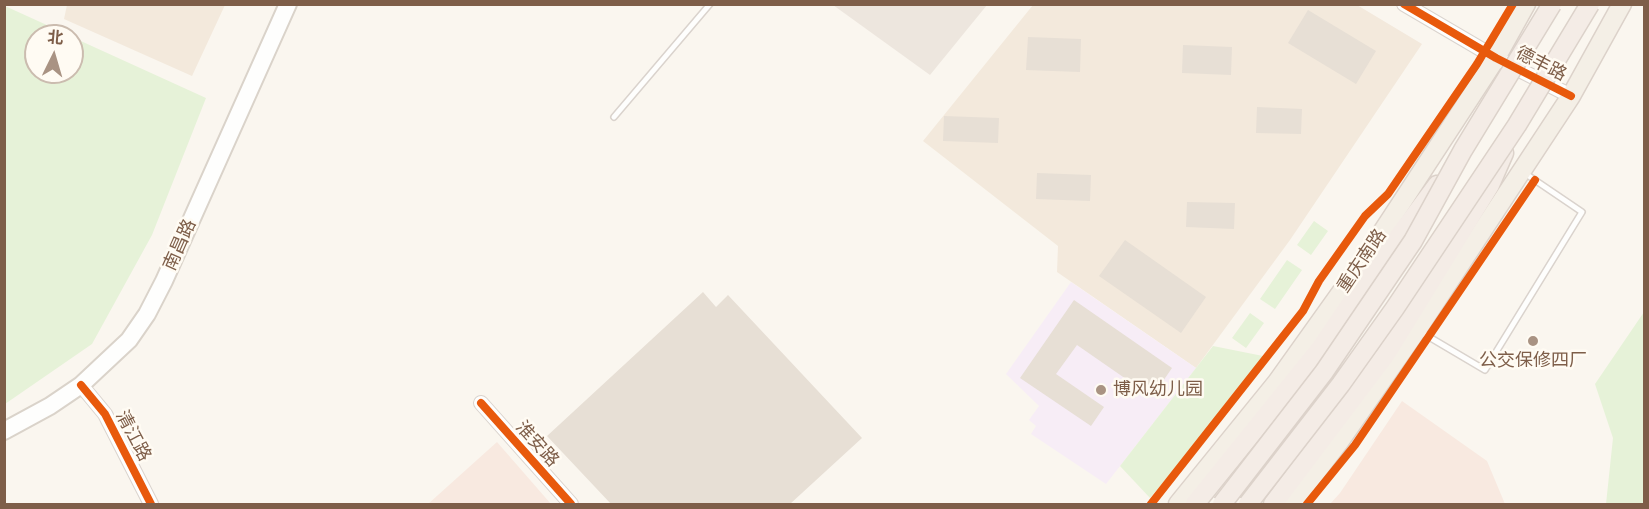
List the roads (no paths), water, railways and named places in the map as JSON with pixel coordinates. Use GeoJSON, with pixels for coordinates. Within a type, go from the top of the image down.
{"type":"FeatureCollection","features":[{"type":"Feature","properties":{"kind":"highway"},"geometry":{"type":"LineString","coordinates":[[1222,504],[1324,372],[1413,241],[1463,150],[1552,4]]}},
{"type":"Feature","properties":{"kind":"highway"},"geometry":{"type":"LineString","coordinates":[[1248,504],[1341,384],[1517,125],[1590,4]]}},
{"type":"Feature","properties":{"kind":"highway"},"geometry":{"type":"LineString","coordinates":[[1273,504],[1386,354],[1490,185],[1517,125]]}},
{"type":"Feature","properties":{"kind":"highway"},"geometry":{"type":"LineString","coordinates":[[1195,504],[1320,349],[1370,275],[1463,150]]}},
{"type":"Feature","properties":{"kind":"main road","name":"南昌路"},"geometry":{"type":"LineString","coordinates":[[4,431],[50,406],[81,385],[129,340],[147,314],[164,281],[288,4]]}},
{"type":"Feature","properties":{"kind":"main road","name":"重庆南路"},"geometry":{"type":"LineString","coordinates":[[1178,504],[1277,382],[1362,263],[1496,58],[1526,4]]}},
{"type":"Feature","properties":{"kind":"main road"},"geometry":{"type":"LineString","coordinates":[[1292,504],[1339,442],[1417,330],[1522,171],[1571,96],[1622,4]]}},
{"type":"Feature","properties":{"kind":"street","name":"德丰路"},"geometry":{"type":"LineString","coordinates":[[1404,4],[1496,58],[1571,96]]}},
{"type":"Feature","properties":{"kind":"street","name":"清江路"},"geometry":{"type":"LineString","coordinates":[[81,385],[105,414],[151,504]]}},
{"type":"Feature","properties":{"kind":"street","name":"淮安路"},"geometry":{"type":"LineString","coordinates":[[481,404],[572,504]]}},
{"type":"Feature","properties":{"kind":"lane"},"geometry":{"type":"LineString","coordinates":[[614,117],[710,4]]}},
{"type":"Feature","properties":{"kind":"lane"},"geometry":{"type":"LineString","coordinates":[[1417,330],[1485,370],[1582,212],[1522,171]]}},
{"type":"Feature","properties":{"kind":"place","name":"公交保修四厂"},"geometry":{"type":"Point","coordinates":[1533,341]}},
{"type":"Feature","properties":{"kind":"place","name":"博风幼儿园"},"geometry":{"type":"Point","coordinates":[1101,390]}}]}
